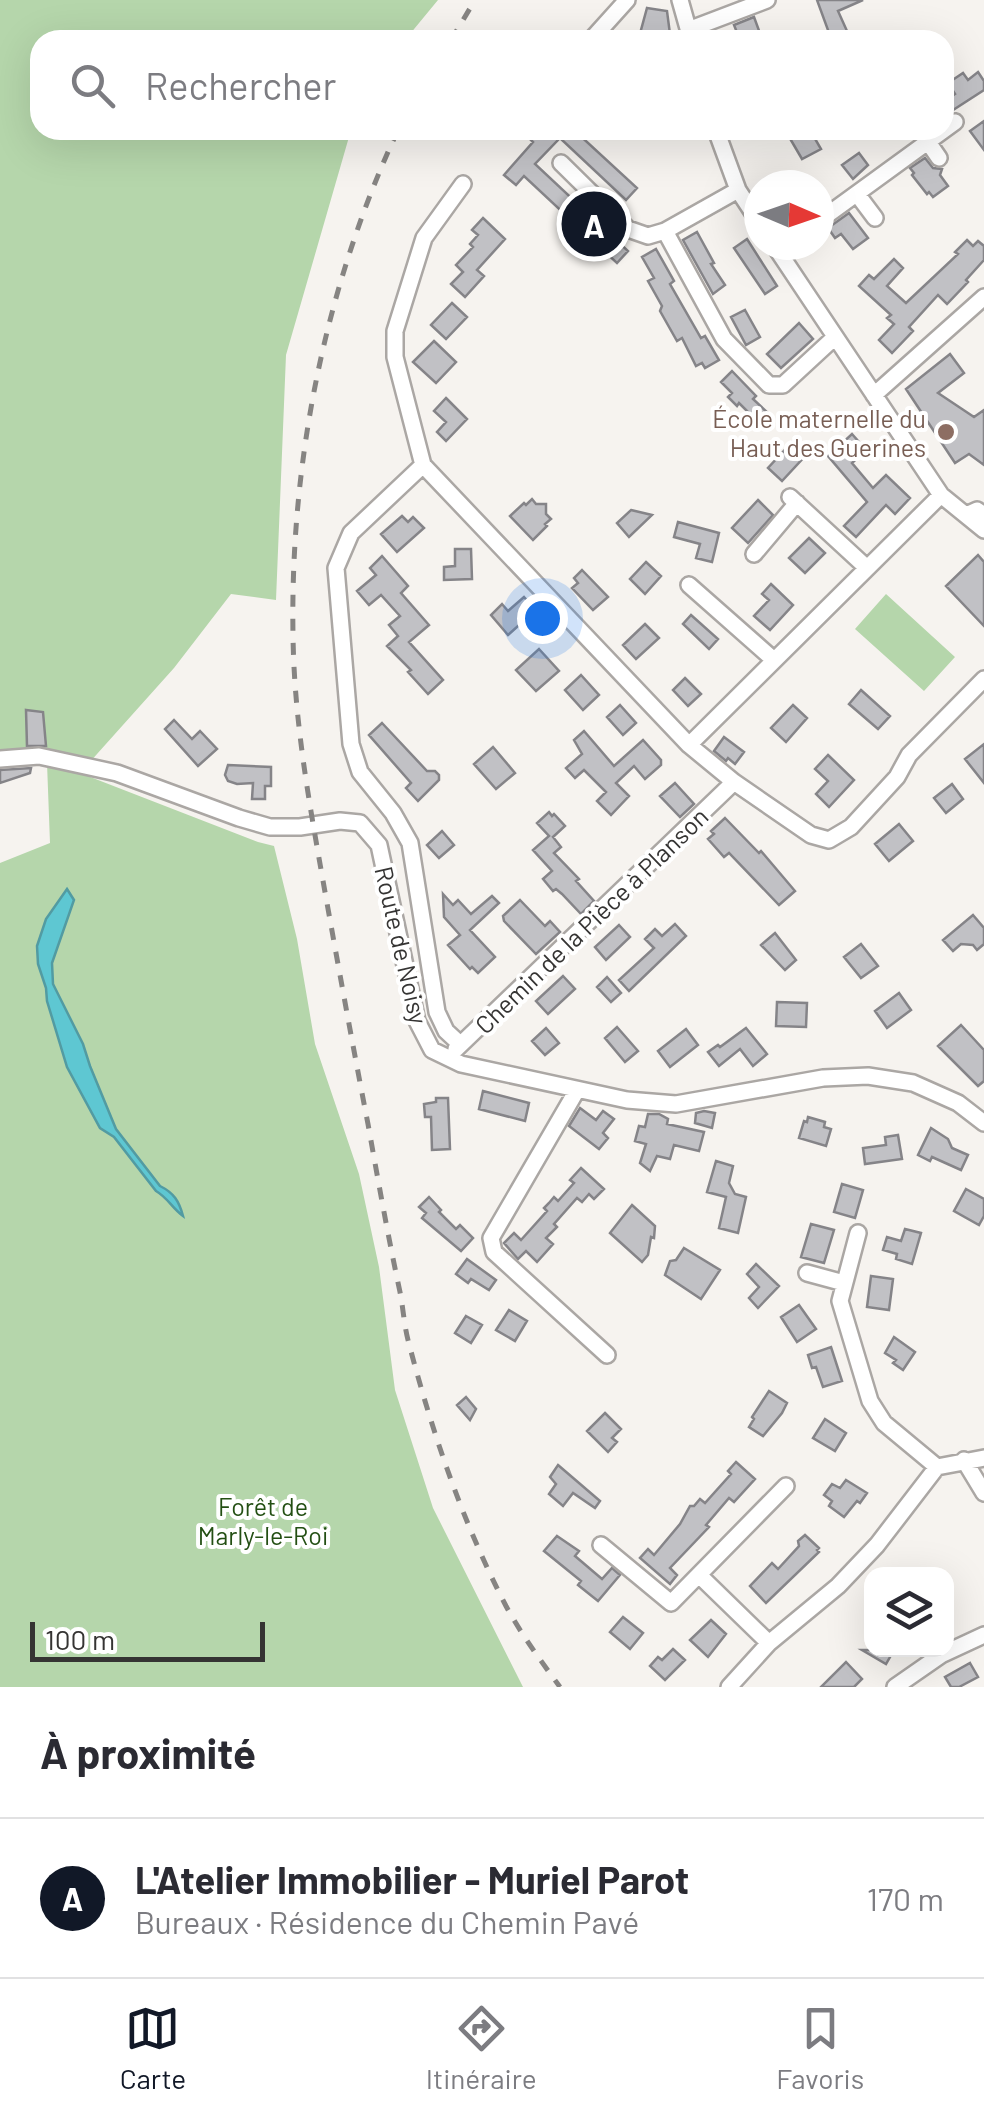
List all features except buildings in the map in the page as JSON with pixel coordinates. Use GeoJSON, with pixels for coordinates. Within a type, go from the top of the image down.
{"type":"FeatureCollection","features":[{"type":"Feature","properties":{"kind":"street"},"geometry":{"type":"LineString","coordinates":[[601,30],[627,0]]}},
{"type":"Feature","properties":{"kind":"street"},"geometry":{"type":"LineString","coordinates":[[680,0],[688,30]]}},
{"type":"Feature","properties":{"kind":"street"},"geometry":{"type":"LineString","coordinates":[[700,30],[768,0]]}},
{"type":"Feature","properties":{"kind":"street"},"geometry":{"type":"LineString","coordinates":[[720,140],[744,199]]}},
{"type":"Feature","properties":{"kind":"street"},"geometry":{"type":"LineString","coordinates":[[834,211],[931,140]]}},
{"type":"Feature","properties":{"kind":"street"},"geometry":{"type":"LineString","coordinates":[[928,142],[939,158]]}},
{"type":"Feature","properties":{"kind":"street"},"geometry":{"type":"LineString","coordinates":[[561,163],[628,229],[648,236],[665,231],[738,190]]}},
{"type":"Feature","properties":{"kind":"street"},"geometry":{"type":"LineString","coordinates":[[463,184],[424,238],[396,331],[395,357],[423,465],[690,745],[734,782],[811,835],[829,840],[851,827],[897,777],[908,755],[984,679]]}},
{"type":"Feature","properties":{"kind":"street"},"geometry":{"type":"LineString","coordinates":[[857,194],[875,218]]}},
{"type":"Feature","properties":{"kind":"street"},"geometry":{"type":"LineString","coordinates":[[665,231],[724,339],[769,386],[783,385],[835,337]]}},
{"type":"Feature","properties":{"kind":"street"},"geometry":{"type":"LineString","coordinates":[[788,260],[941,495],[984,530]]}},
{"type":"Feature","properties":{"kind":"street"},"geometry":{"type":"LineString","coordinates":[[874,396],[887,373],[984,297]]}},
{"type":"Feature","properties":{"kind":"street"},"geometry":{"type":"LineString","coordinates":[[423,465],[351,533],[336,568],[350,744],[360,772],[393,813],[410,843],[437,1012],[446,1031],[460,1044]]}},
{"type":"Feature","properties":{"kind":"street"},"geometry":{"type":"LineString","coordinates":[[690,745],[941,495]]}},
{"type":"Feature","properties":{"kind":"street"},"geometry":{"type":"LineString","coordinates":[[754,554],[794,500],[868,568]]}},
{"type":"Feature","properties":{"kind":"street"},"geometry":{"type":"LineString","coordinates":[[966,516],[978,510],[984,515]]}},
{"type":"Feature","properties":{"kind":"street"},"geometry":{"type":"LineString","coordinates":[[689,584],[774,660]]}},
{"type":"Feature","properties":{"kind":"street","name":"Route de Noisy"},"geometry":{"type":"LineString","coordinates":[[0,759],[39,756],[117,773],[270,828],[340,821],[360,823],[379,845],[416,1021],[432,1050],[447,1058]]}},
{"type":"Feature","properties":{"kind":"street","name":"Chemin de la Pièce à Planson"},"geometry":{"type":"LineString","coordinates":[[447,1058],[734,782]]}},
{"type":"Feature","properties":{"kind":"street"},"geometry":{"type":"LineString","coordinates":[[447,1058],[576,1090],[676,1104],[822,1078],[868,1076],[913,1083],[958,1103],[984,1122]]}},
{"type":"Feature","properties":{"kind":"street"},"geometry":{"type":"LineString","coordinates":[[576,1090],[491,1238],[494,1252],[607,1354]]}},
{"type":"Feature","properties":{"kind":"street"},"geometry":{"type":"LineString","coordinates":[[858,1233],[840,1300],[870,1401],[884,1422],[937,1467]]}},
{"type":"Feature","properties":{"kind":"street"},"geometry":{"type":"LineString","coordinates":[[806,1273],[844,1283]]}},
{"type":"Feature","properties":{"kind":"street"},"geometry":{"type":"LineString","coordinates":[[729,1687],[770,1643],[838,1586],[877,1544],[937,1467],[984,1458]]}},
{"type":"Feature","properties":{"kind":"street"},"geometry":{"type":"LineString","coordinates":[[964,1460],[984,1493]]}},
{"type":"Feature","properties":{"kind":"street"},"geometry":{"type":"LineString","coordinates":[[601,1545],[671,1603],[786,1486]]}},
{"type":"Feature","properties":{"kind":"street"},"geometry":{"type":"LineString","coordinates":[[700,1576],[770,1643]]}},
{"type":"Feature","properties":{"kind":"street"},"geometry":{"type":"LineString","coordinates":[[894,1687],[941,1655],[980,1637],[984,1656]]}},
{"type":"Feature","properties":{"kind":"green space","name":"Forêt de Marly-le-Roi"},"geometry":{"type":"Polygon","coordinates":[[[0,0],[438,0],[413,30],[30,30],[30,140],[348,140],[286,355],[276,600],[231,594],[174,668],[80,773],[274,846],[297,939],[315,1044],[359,1174],[379,1267],[395,1390],[433,1508],[523,1687],[0,1687],[0,863],[50,843],[47,763],[0,761],[0,0]]]}},
{"type":"Feature","properties":{"kind":"green space"},"geometry":{"type":"Polygon","coordinates":[[[886,594],[955,657],[924,691],[855,629],[886,594]]]}},
{"type":"Feature","properties":{"kind":"water"},"geometry":{"type":"Polygon","coordinates":[[[67,889],[74,900],[52,963],[53,984],[83,1044],[116,1129],[160,1186],[175,1198],[183,1216],[156,1191],[114,1137],[100,1128],[67,1067],[47,1001],[37,946],[46,919],[67,889]]]}},
{"type":"Feature","properties":{"kind":"railway"},"geometry":{"type":"LineString","coordinates":[[457,30],[475,0]]}},
{"type":"Feature","properties":{"kind":"railway"},"geometry":{"type":"LineString","coordinates":[[394,140],[350,251],[317,376],[306,441],[294,570],[294,668],[300,732],[341,979],[417,1374],[450,1476],[490,1574],[518,1627],[560,1687]]}},
{"type":"Feature","properties":{"kind":"place","name":"L'Atelier Immobilier - Muriel Parot"},"geometry":{"type":"Point","coordinates":[594,224]}},
{"type":"Feature","properties":{"kind":"place","name":"École maternelle du Haut des Guerines"},"geometry":{"type":"Point","coordinates":[946,432]}}]}
